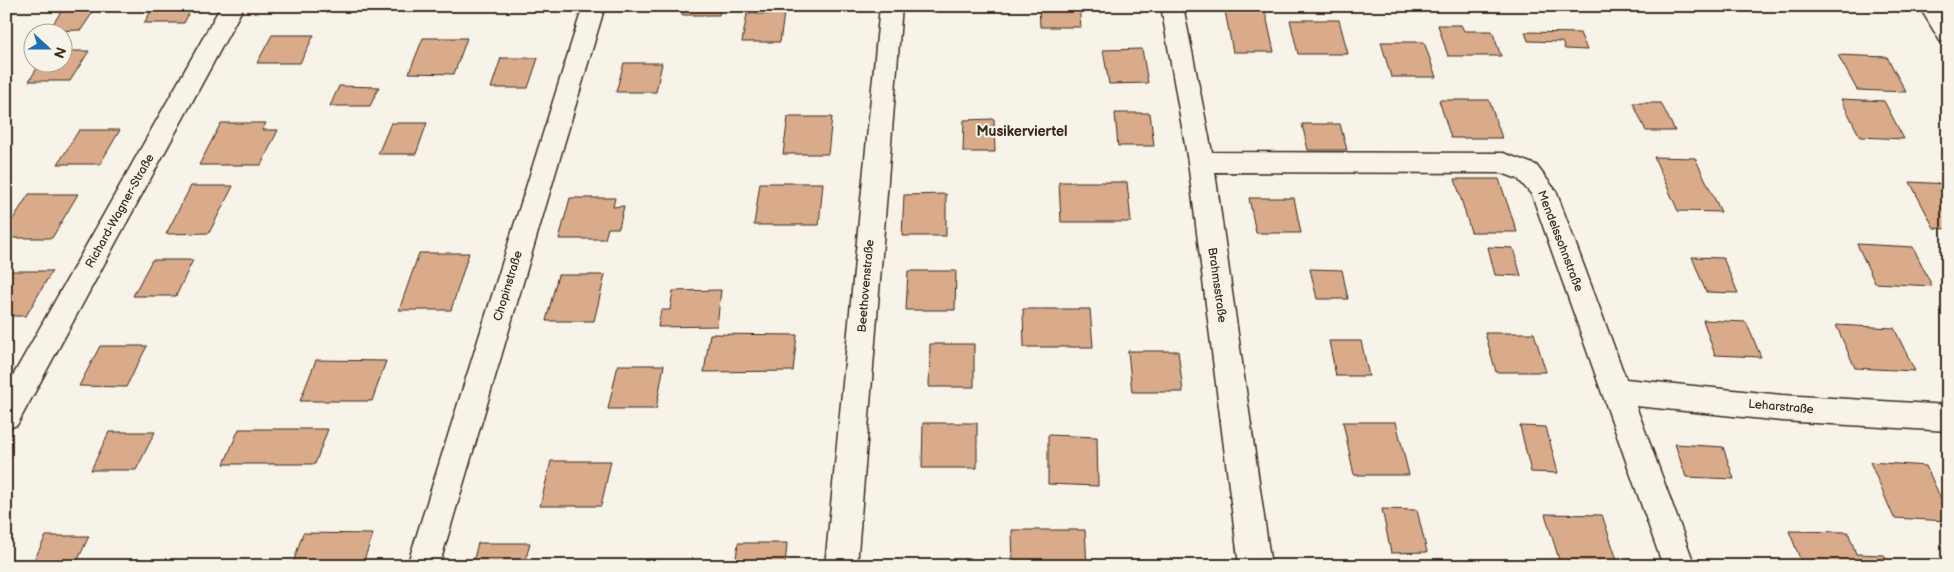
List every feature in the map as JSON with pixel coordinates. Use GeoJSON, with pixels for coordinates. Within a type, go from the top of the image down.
{"type":"FeatureCollection","features":[{"type":"Feature","properties":{"kind":"street","name":"Richard-Wagner-Straße"},"geometry":{"type":"LineString","coordinates":[[6,416],[233,6]]}},
{"type":"Feature","properties":{"kind":"street","name":"Chopinstraße"},"geometry":{"type":"LineString","coordinates":[[422,566],[594,6]]}},
{"type":"Feature","properties":{"kind":"street","name":"Beethovenstraße"},"geometry":{"type":"LineString","coordinates":[[842,566],[891,6]]}},
{"type":"Feature","properties":{"kind":"street","name":"Brahmsstraße"},"geometry":{"type":"LineString","coordinates":[[1172,6],[1201,162],[1255,566]]}},
{"type":"Feature","properties":{"kind":"street"},"geometry":{"type":"LineString","coordinates":[[1930,6],[1948,35]]}},
{"type":"Feature","properties":{"kind":"street","name":"Mendelssohnstraße"},"geometry":{"type":"LineString","coordinates":[[1201,162],[1503,163],[1527,172],[1543,190],[1614,391],[1679,566]]}},
{"type":"Feature","properties":{"kind":"street","name":"Leharstraße"},"geometry":{"type":"LineString","coordinates":[[1614,391],[1782,408],[1948,418]]}},
{"type":"Feature","properties":{"kind":"building"},"geometry":{"type":"Polygon","coordinates":[[[65,6],[97,6],[81,30],[72,30],[72,22],[54,22],[65,6]]]}},
{"type":"Feature","properties":{"kind":"building"},"geometry":{"type":"Polygon","coordinates":[[[154,6],[193,6],[184,23],[144,23],[154,6]]]}},
{"type":"Feature","properties":{"kind":"building"},"geometry":{"type":"Polygon","coordinates":[[[684,6],[721,6],[719,15],[682,15],[684,6]]]}},
{"type":"Feature","properties":{"kind":"building"},"geometry":{"type":"Polygon","coordinates":[[[1039,6],[1079,6],[1081,27],[1040,27],[1039,6]]]}},
{"type":"Feature","properties":{"kind":"building"},"geometry":{"type":"Polygon","coordinates":[[[1224,6],[1264,6],[1274,52],[1233,52],[1224,6]]]}},
{"type":"Feature","properties":{"kind":"building"},"geometry":{"type":"Polygon","coordinates":[[[1583,6],[1624,6],[1625,8],[1584,8],[1583,6]]]}},
{"type":"Feature","properties":{"kind":"building"},"geometry":{"type":"Polygon","coordinates":[[[747,14],[784,14],[780,42],[742,42],[747,14]]]}},
{"type":"Feature","properties":{"kind":"building"},"geometry":{"type":"Polygon","coordinates":[[[1290,20],[1339,20],[1348,54],[1298,54],[1290,20]]]}},
{"type":"Feature","properties":{"kind":"building"},"geometry":{"type":"Polygon","coordinates":[[[1438,25],[1461,25],[1464,31],[1492,31],[1501,56],[1448,56],[1438,25]]]}},
{"type":"Feature","properties":{"kind":"building"},"geometry":{"type":"Polygon","coordinates":[[[1525,32],[1580,33],[1587,50],[1565,49],[1562,42],[1528,41],[1525,32]]]}},
{"type":"Feature","properties":{"kind":"building"},"geometry":{"type":"Polygon","coordinates":[[[272,35],[314,35],[300,63],[257,63],[272,35]]]}},
{"type":"Feature","properties":{"kind":"building"},"geometry":{"type":"Polygon","coordinates":[[[423,38],[467,38],[454,74],[409,73],[423,38]]]}},
{"type":"Feature","properties":{"kind":"building"},"geometry":{"type":"Polygon","coordinates":[[[1381,42],[1424,42],[1436,77],[1391,77],[1381,42]]]}},
{"type":"Feature","properties":{"kind":"building"},"geometry":{"type":"Polygon","coordinates":[[[1142,49],[1148,83],[1109,84],[1103,50],[1142,49]]]}},
{"type":"Feature","properties":{"kind":"building"},"geometry":{"type":"Polygon","coordinates":[[[72,51],[89,51],[70,81],[29,81],[35,72],[72,72],[72,51]]]}},
{"type":"Feature","properties":{"kind":"building"},"geometry":{"type":"Polygon","coordinates":[[[1838,55],[1887,57],[1906,92],[1857,90],[1838,55]]]}},
{"type":"Feature","properties":{"kind":"building"},"geometry":{"type":"Polygon","coordinates":[[[501,58],[538,58],[528,88],[491,88],[501,58]]]}},
{"type":"Feature","properties":{"kind":"building"},"geometry":{"type":"Polygon","coordinates":[[[624,63],[662,63],[656,92],[616,92],[624,63]]]}},
{"type":"Feature","properties":{"kind":"building"},"geometry":{"type":"Polygon","coordinates":[[[339,86],[379,87],[370,106],[330,106],[339,86]]]}},
{"type":"Feature","properties":{"kind":"building"},"geometry":{"type":"Polygon","coordinates":[[[1841,99],[1884,101],[1904,139],[1860,137],[1841,99]]]}},
{"type":"Feature","properties":{"kind":"building"},"geometry":{"type":"Polygon","coordinates":[[[1439,100],[1489,100],[1502,138],[1451,138],[1439,100]]]}},
{"type":"Feature","properties":{"kind":"building"},"geometry":{"type":"Polygon","coordinates":[[[1633,103],[1661,103],[1675,131],[1646,131],[1633,103]]]}},
{"type":"Feature","properties":{"kind":"building"},"geometry":{"type":"Polygon","coordinates":[[[1115,113],[1150,113],[1154,146],[1118,146],[1115,113]]]}},
{"type":"Feature","properties":{"kind":"building"},"geometry":{"type":"Polygon","coordinates":[[[788,117],[832,117],[828,154],[783,154],[788,117]]]}},
{"type":"Feature","properties":{"kind":"building"},"geometry":{"type":"Polygon","coordinates":[[[994,119],[995,152],[963,152],[964,120],[994,119]]]}},
{"type":"Feature","properties":{"kind":"building"},"geometry":{"type":"Polygon","coordinates":[[[221,123],[266,123],[262,130],[278,130],[261,165],[199,165],[221,123]]]}},
{"type":"Feature","properties":{"kind":"building"},"geometry":{"type":"Polygon","coordinates":[[[391,123],[427,123],[416,154],[378,154],[391,123]]]}},
{"type":"Feature","properties":{"kind":"building"},"geometry":{"type":"Polygon","coordinates":[[[1302,124],[1340,124],[1347,150],[1308,150],[1302,124]]]}},
{"type":"Feature","properties":{"kind":"building"},"geometry":{"type":"Polygon","coordinates":[[[79,130],[120,130],[100,164],[58,164],[79,130]]]}},
{"type":"Feature","properties":{"kind":"building"},"geometry":{"type":"Polygon","coordinates":[[[1654,157],[1695,158],[1721,212],[1678,211],[1654,157]]]}},
{"type":"Feature","properties":{"kind":"building"},"geometry":{"type":"Polygon","coordinates":[[[1455,179],[1499,179],[1517,232],[1471,232],[1455,179]]]}},
{"type":"Feature","properties":{"kind":"building"},"geometry":{"type":"Polygon","coordinates":[[[1059,182],[1127,182],[1131,222],[1061,222],[1059,182]]]}},
{"type":"Feature","properties":{"kind":"building"},"geometry":{"type":"Polygon","coordinates":[[[1910,182],[1948,184],[1948,229],[1934,228],[1910,182]]]}},
{"type":"Feature","properties":{"kind":"building"},"geometry":{"type":"Polygon","coordinates":[[[760,183],[823,183],[819,225],[754,225],[760,183]]]}},
{"type":"Feature","properties":{"kind":"building"},"geometry":{"type":"Polygon","coordinates":[[[191,186],[233,186],[209,233],[166,234],[191,186]]]}},
{"type":"Feature","properties":{"kind":"building"},"geometry":{"type":"Polygon","coordinates":[[[29,194],[78,194],[52,238],[6,238],[6,230],[29,194]]]}},
{"type":"Feature","properties":{"kind":"building"},"geometry":{"type":"Polygon","coordinates":[[[946,194],[946,236],[902,236],[904,195],[946,194]]]}},
{"type":"Feature","properties":{"kind":"building"},"geometry":{"type":"Polygon","coordinates":[[[570,198],[615,198],[613,207],[624,206],[619,228],[608,228],[605,239],[559,239],[570,198]]]}},
{"type":"Feature","properties":{"kind":"building"},"geometry":{"type":"Polygon","coordinates":[[[1249,198],[1294,198],[1301,233],[1256,233],[1249,198]]]}},
{"type":"Feature","properties":{"kind":"building"},"geometry":{"type":"Polygon","coordinates":[[[1857,244],[1913,247],[1932,286],[1875,283],[1857,244]]]}},
{"type":"Feature","properties":{"kind":"building"},"geometry":{"type":"Polygon","coordinates":[[[1488,247],[1513,248],[1521,276],[1495,275],[1488,247]]]}},
{"type":"Feature","properties":{"kind":"building"},"geometry":{"type":"Polygon","coordinates":[[[419,253],[469,253],[451,310],[399,310],[419,253]]]}},
{"type":"Feature","properties":{"kind":"building"},"geometry":{"type":"Polygon","coordinates":[[[1692,257],[1723,258],[1738,293],[1706,292],[1692,257]]]}},
{"type":"Feature","properties":{"kind":"building"},"geometry":{"type":"Polygon","coordinates":[[[152,260],[193,260],[176,296],[133,296],[152,260]]]}},
{"type":"Feature","properties":{"kind":"building"},"geometry":{"type":"Polygon","coordinates":[[[1310,269],[1342,270],[1348,299],[1317,299],[1310,269]]]}},
{"type":"Feature","properties":{"kind":"building"},"geometry":{"type":"Polygon","coordinates":[[[7,271],[52,271],[26,316],[6,316],[7,271]]]}},
{"type":"Feature","properties":{"kind":"building"},"geometry":{"type":"Polygon","coordinates":[[[908,271],[956,271],[955,310],[906,310],[908,271]]]}},
{"type":"Feature","properties":{"kind":"building"},"geometry":{"type":"Polygon","coordinates":[[[558,275],[605,275],[594,321],[546,321],[558,275]]]}},
{"type":"Feature","properties":{"kind":"building"},"geometry":{"type":"Polygon","coordinates":[[[721,290],[717,326],[658,327],[661,310],[670,310],[673,291],[721,290]]]}},
{"type":"Feature","properties":{"kind":"building"},"geometry":{"type":"Polygon","coordinates":[[[1023,309],[1090,309],[1093,347],[1024,347],[1023,309]]]}},
{"type":"Feature","properties":{"kind":"building"},"geometry":{"type":"Polygon","coordinates":[[[1703,320],[1746,322],[1761,357],[1715,355],[1703,320]]]}},
{"type":"Feature","properties":{"kind":"building"},"geometry":{"type":"Polygon","coordinates":[[[1836,325],[1894,328],[1915,371],[1855,368],[1836,325]]]}},
{"type":"Feature","properties":{"kind":"building"},"geometry":{"type":"Polygon","coordinates":[[[1485,333],[1534,333],[1546,372],[1496,372],[1485,333]]]}},
{"type":"Feature","properties":{"kind":"building"},"geometry":{"type":"Polygon","coordinates":[[[710,334],[797,335],[793,371],[704,372],[710,334]]]}},
{"type":"Feature","properties":{"kind":"building"},"geometry":{"type":"Polygon","coordinates":[[[1329,341],[1361,341],[1369,376],[1336,376],[1329,341]]]}},
{"type":"Feature","properties":{"kind":"building"},"geometry":{"type":"Polygon","coordinates":[[[930,344],[974,344],[974,387],[929,387],[930,344]]]}},
{"type":"Feature","properties":{"kind":"building"},"geometry":{"type":"Polygon","coordinates":[[[100,346],[147,346],[126,387],[79,386],[100,346]]]}},
{"type":"Feature","properties":{"kind":"building"},"geometry":{"type":"Polygon","coordinates":[[[1128,351],[1178,351],[1183,392],[1132,392],[1128,351]]]}},
{"type":"Feature","properties":{"kind":"building"},"geometry":{"type":"Polygon","coordinates":[[[316,360],[386,361],[372,401],[300,401],[316,360]]]}},
{"type":"Feature","properties":{"kind":"building"},"geometry":{"type":"Polygon","coordinates":[[[618,365],[664,365],[656,409],[608,409],[618,365]]]}},
{"type":"Feature","properties":{"kind":"building"},"geometry":{"type":"Polygon","coordinates":[[[1343,422],[1396,422],[1409,475],[1354,475],[1343,422]]]}},
{"type":"Feature","properties":{"kind":"building"},"geometry":{"type":"Polygon","coordinates":[[[923,423],[977,423],[977,468],[922,468],[923,423]]]}},
{"type":"Feature","properties":{"kind":"building"},"geometry":{"type":"Polygon","coordinates":[[[1520,426],[1546,427],[1558,473],[1531,472],[1520,426]]]}},
{"type":"Feature","properties":{"kind":"building"},"geometry":{"type":"Polygon","coordinates":[[[239,429],[328,429],[315,464],[224,464],[239,429]]]}},
{"type":"Feature","properties":{"kind":"building"},"geometry":{"type":"Polygon","coordinates":[[[109,432],[155,432],[136,470],[91,470],[109,432]]]}},
{"type":"Feature","properties":{"kind":"building"},"geometry":{"type":"Polygon","coordinates":[[[1048,435],[1097,437],[1098,486],[1048,484],[1048,435]]]}},
{"type":"Feature","properties":{"kind":"building"},"geometry":{"type":"Polygon","coordinates":[[[1675,444],[1723,447],[1734,479],[1686,477],[1675,444]]]}},
{"type":"Feature","properties":{"kind":"building"},"geometry":{"type":"Polygon","coordinates":[[[551,461],[611,461],[601,506],[540,506],[551,461]]]}},
{"type":"Feature","properties":{"kind":"building"},"geometry":{"type":"Polygon","coordinates":[[[1870,462],[1926,466],[1948,514],[1948,521],[1894,518],[1870,462]]]}},
{"type":"Feature","properties":{"kind":"building"},"geometry":{"type":"Polygon","coordinates":[[[1382,509],[1417,510],[1427,552],[1391,553],[1382,509]]]}},
{"type":"Feature","properties":{"kind":"building"},"geometry":{"type":"Polygon","coordinates":[[[1545,514],[1602,515],[1619,566],[1561,566],[1545,514]]]}},
{"type":"Feature","properties":{"kind":"building"},"geometry":{"type":"Polygon","coordinates":[[[1012,530],[1085,530],[1087,566],[1013,566],[1012,530]]]}},
{"type":"Feature","properties":{"kind":"building"},"geometry":{"type":"Polygon","coordinates":[[[1789,531],[1848,532],[1856,554],[1884,555],[1889,566],[1803,566],[1789,531]]]}},
{"type":"Feature","properties":{"kind":"building"},"geometry":{"type":"Polygon","coordinates":[[[303,533],[373,534],[362,566],[292,566],[303,533]]]}},
{"type":"Feature","properties":{"kind":"building"},"geometry":{"type":"Polygon","coordinates":[[[46,536],[89,536],[75,566],[31,566],[46,536]]]}},
{"type":"Feature","properties":{"kind":"building"},"geometry":{"type":"Polygon","coordinates":[[[478,543],[530,543],[524,566],[472,566],[478,543]]]}},
{"type":"Feature","properties":{"kind":"building"},"geometry":{"type":"Polygon","coordinates":[[[738,543],[787,543],[785,566],[735,566],[738,543]]]}},
{"type":"Feature","properties":{"kind":"building"},"geometry":{"type":"Polygon","coordinates":[[[886,563],[935,563],[934,566],[886,566],[886,563]]]}},
{"type":"Feature","properties":{"kind":"district","name":"Musikerviertel"},"geometry":{"type":"Point","coordinates":[1022,131]}}]}
